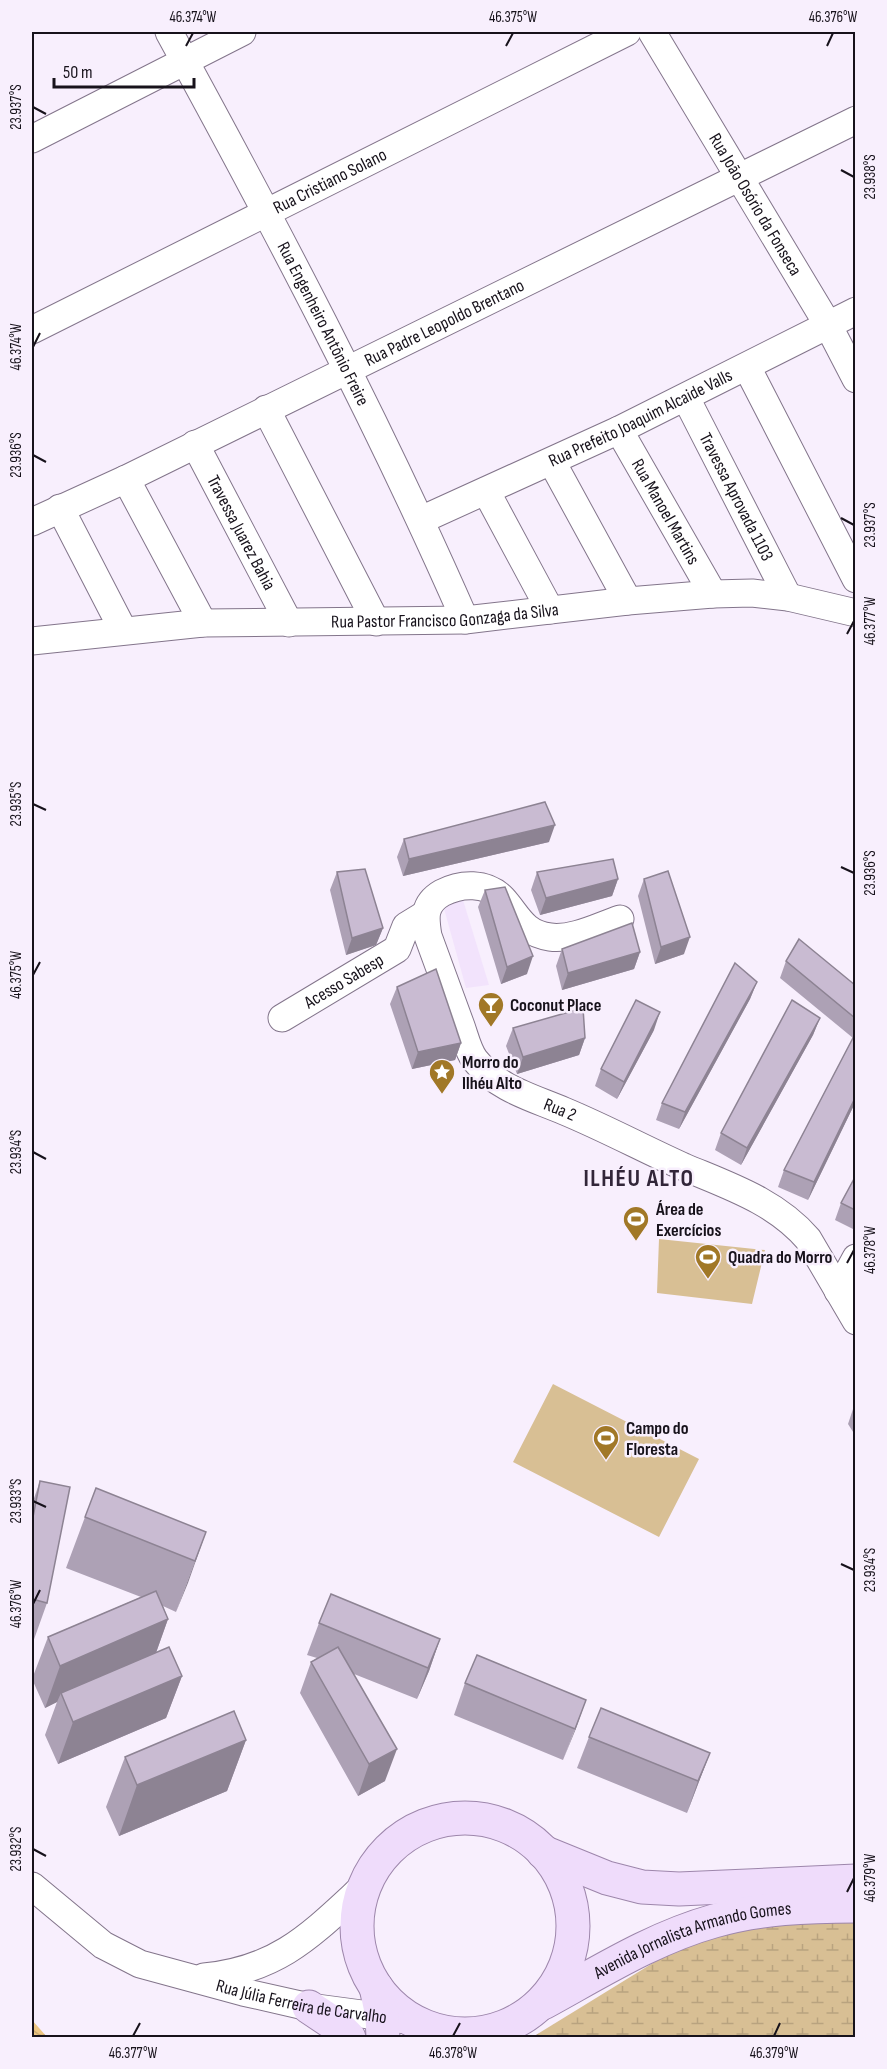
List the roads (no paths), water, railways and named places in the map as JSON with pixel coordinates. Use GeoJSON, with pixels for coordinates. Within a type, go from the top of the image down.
{"type":"FeatureCollection","features":[{"type":"Feature","properties":{"kind":"main road","name":"Avenida Jornalista Armando Gomes"},"geometry":{"type":"LineString","coordinates":[[381,2019],[358,1944],[356,1925],[363,1887],[376,1863],[399,1839],[423,1826],[447,1819],[476,1818],[493,1822],[528,1838],[543,1852],[620,1883],[651,1888],[855,1881]]}},
{"type":"Feature","properties":{"kind":"main road"},"geometry":{"type":"LineString","coordinates":[[537,2007],[561,1976],[567,1961],[573,1932],[571,1905],[566,1889],[560,1874],[543,1852]]}},
{"type":"Feature","properties":{"kind":"main road","name":"Avenida Jornalista Armando Gomes"},"geometry":{"type":"LineString","coordinates":[[381,2019],[390,2004],[414,2021],[442,2031],[461,2034],[499,2031],[537,2007],[646,1947],[713,1921],[792,1908],[855,1906]]}},
{"type":"Feature","properties":{"kind":"main road"},"geometry":{"type":"LineString","coordinates":[[309,2007],[349,2037]]}},
{"type":"Feature","properties":{"kind":"street","name":"Rua Engenheiro Antônio Freire"},"geometry":{"type":"LineString","coordinates":[[169,32],[267,212],[421,520],[465,621]]}},
{"type":"Feature","properties":{"kind":"street"},"geometry":{"type":"LineString","coordinates":[[32,139],[242,32]]}},
{"type":"Feature","properties":{"kind":"street","name":"Rua Cristiano Solano"},"geometry":{"type":"LineString","coordinates":[[32,330],[627,32]]}},
{"type":"Feature","properties":{"kind":"street","name":"Rua João Osório da Fonseca"},"geometry":{"type":"LineString","coordinates":[[652,32],[828,325],[855,379]]}},
{"type":"Feature","properties":{"kind":"street","name":"Rua Padre Leopoldo Brentano"},"geometry":{"type":"LineString","coordinates":[[32,522],[126,479],[855,120]]}},
{"type":"Feature","properties":{"kind":"street","name":"Rua Prefeito Joaquim Alcaide Valls"},"geometry":{"type":"LineString","coordinates":[[421,520],[552,462],[686,398],[855,311]]}},
{"type":"Feature","properties":{"kind":"street"},"geometry":{"type":"LineString","coordinates":[[747,366],[855,579]]}},
{"type":"Feature","properties":{"kind":"street","name":"Travessa Aprovada 1103"},"geometry":{"type":"LineString","coordinates":[[686,398],[788,597]]}},
{"type":"Feature","properties":{"kind":"street"},"geometry":{"type":"LineString","coordinates":[[266,409],[376,622]]}},
{"type":"Feature","properties":{"kind":"street","name":"Rua Manoel Martins"},"geometry":{"type":"LineString","coordinates":[[618,430],[713,594]]}},
{"type":"Feature","properties":{"kind":"street","name":"Travessa Juarez Bahia"},"geometry":{"type":"LineString","coordinates":[[195,444],[289,623]]}},
{"type":"Feature","properties":{"kind":"street"},"geometry":{"type":"LineString","coordinates":[[552,462],[628,601]]}},
{"type":"Feature","properties":{"kind":"street"},"geometry":{"type":"LineString","coordinates":[[126,479],[202,623]]}},
{"type":"Feature","properties":{"kind":"street"},"geometry":{"type":"LineString","coordinates":[[486,491],[550,610]]}},
{"type":"Feature","properties":{"kind":"street"},"geometry":{"type":"LineString","coordinates":[[60,508],[123,630]]}},
{"type":"Feature","properties":{"kind":"street","name":"Rua Pastor Francisco Gonzaga da Silva"},"geometry":{"type":"LineString","coordinates":[[34,633],[123,630],[202,623],[465,621],[628,601],[752,593],[788,597],[855,613]]}},
{"type":"Feature","properties":{"kind":"street"},"geometry":{"type":"LineString","coordinates":[[424,915],[429,905],[441,894],[460,886],[474,885],[490,889],[501,897],[521,923],[535,933],[551,937],[569,936],[620,919]]}},
{"type":"Feature","properties":{"kind":"street","name":"Acesso Sabesp"},"geometry":{"type":"LineString","coordinates":[[282,1018],[397,949],[406,926],[424,915]]}},
{"type":"Feature","properties":{"kind":"street","name":"Rua 2"},"geometry":{"type":"LineString","coordinates":[[424,915],[428,936],[473,1058],[491,1078],[513,1091],[615,1133],[760,1200],[798,1227],[808,1239],[855,1321]]}},
{"type":"Feature","properties":{"kind":"street"},"geometry":{"type":"LineString","coordinates":[[838,1291],[855,1258]]}},
{"type":"Feature","properties":{"kind":"street","name":"Rua Júlia Ferreira de Carvalho"},"geometry":{"type":"LineString","coordinates":[[32,1886],[103,1945],[140,1964],[309,2007],[381,2019]]}},
{"type":"Feature","properties":{"kind":"street","name":"Rua Júlia Ferreira de Carvalho"},"geometry":{"type":"LineString","coordinates":[[190,1978],[225,1975],[253,1968],[277,1958],[315,1930],[363,1887]]}},
{"type":"Feature","properties":{"kind":"water"},"geometry":{"type":"Polygon","coordinates":[[[32,2020],[47,2037],[32,2037],[32,2020]]]}},
{"type":"Feature","properties":{"kind":"place","name":"Coconut Place"},"geometry":{"type":"Point","coordinates":[491,1028]}},
{"type":"Feature","properties":{"kind":"place","name":"Morro do Ilhéu Alto"},"geometry":{"type":"Point","coordinates":[442,1095]}},
{"type":"Feature","properties":{"kind":"place","name":"Área de Exercícios"},"geometry":{"type":"Point","coordinates":[636,1242]}},
{"type":"Feature","properties":{"kind":"place","name":"Quadra do Morro"},"geometry":{"type":"Point","coordinates":[708,1280]}},
{"type":"Feature","properties":{"kind":"place","name":"Campo do Floresta"},"geometry":{"type":"Point","coordinates":[606,1461]}},
{"type":"Feature","properties":{"kind":"district","name":"ILHÉU ALTO"},"geometry":{"type":"Point","coordinates":[639,1178]}}]}
